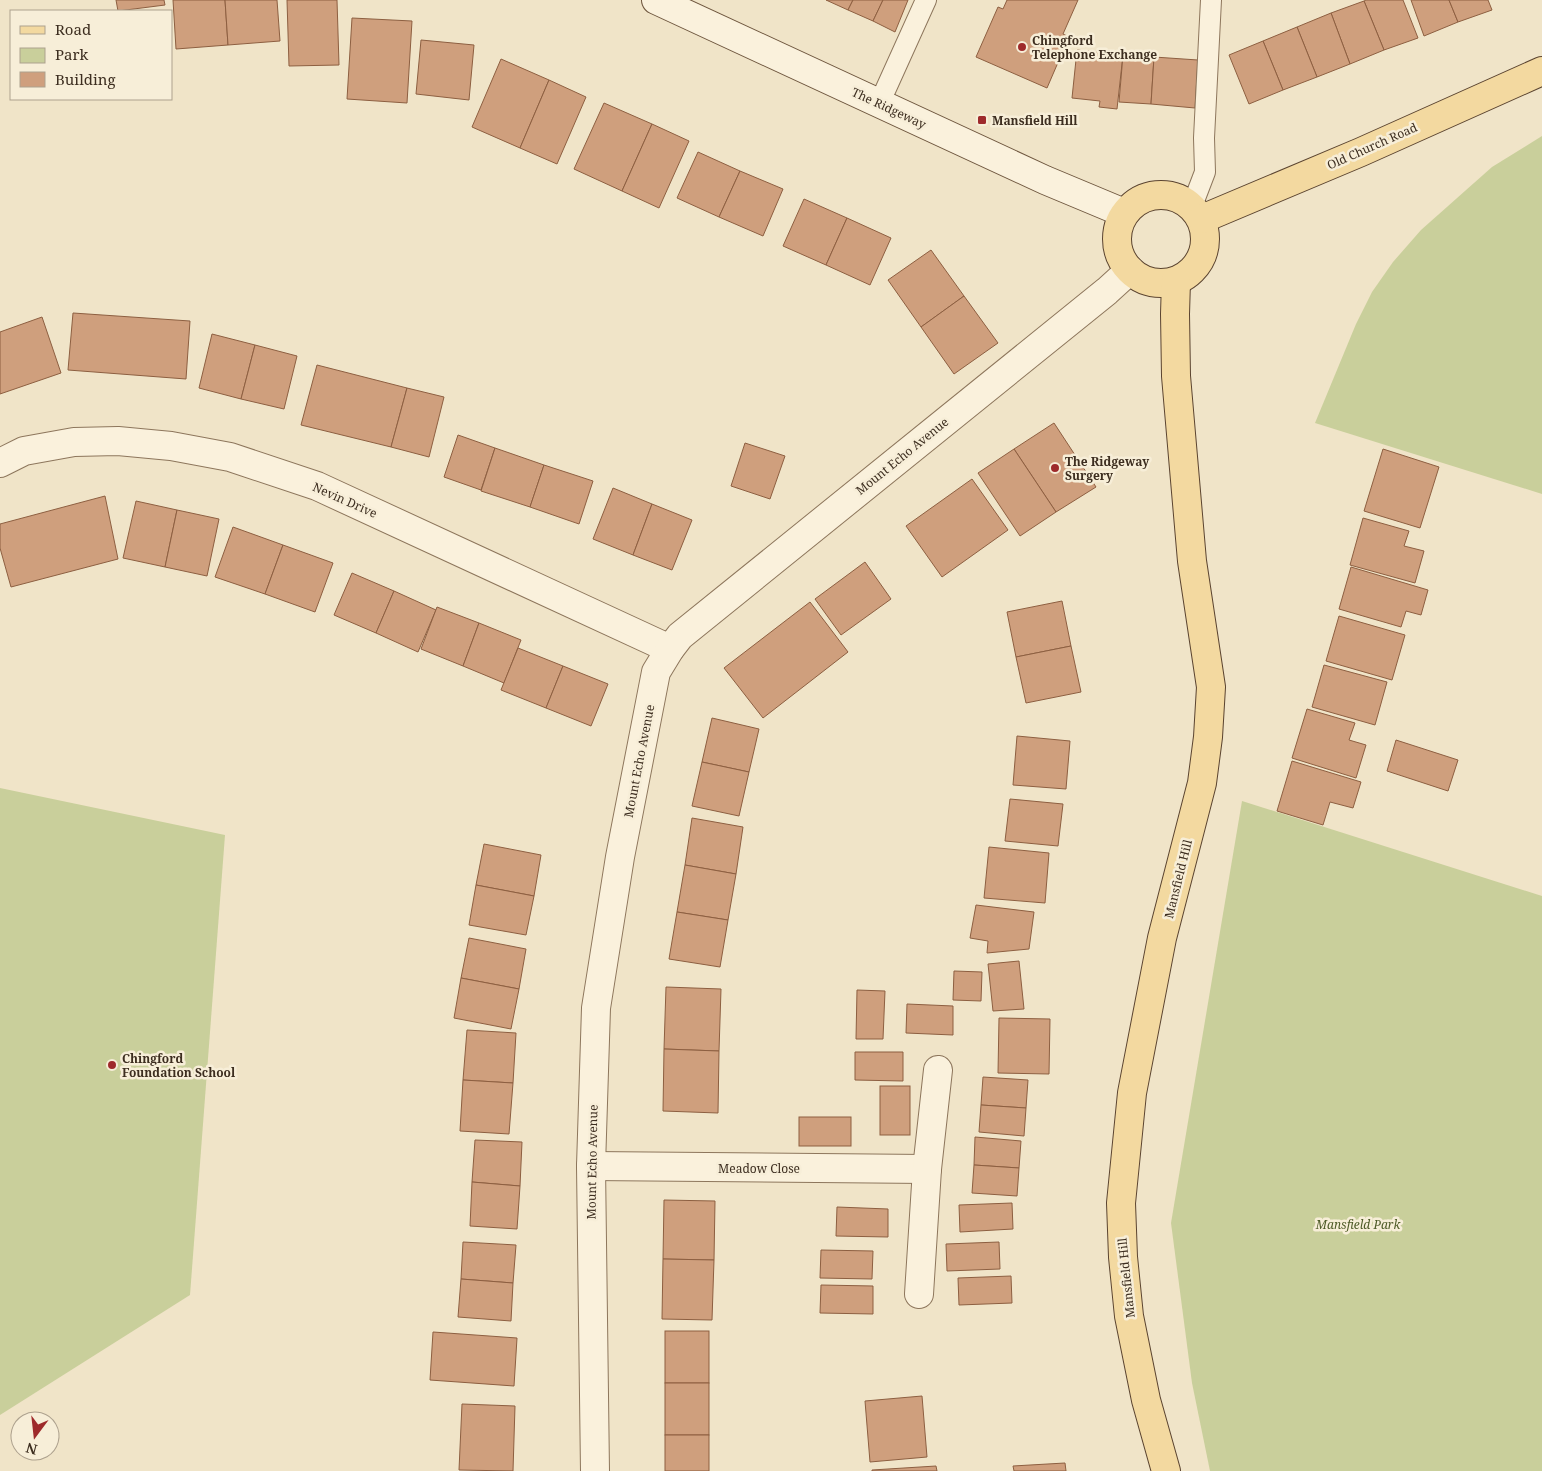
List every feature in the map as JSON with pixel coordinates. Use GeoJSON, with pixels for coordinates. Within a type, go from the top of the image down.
{"type":"FeatureCollection","features":[{"type":"Feature","properties":{"kind":"main road","name":"Old Church Road"},"geometry":{"type":"LineString","coordinates":[[1197,213],[1361,152],[1542,71]]}},
{"type":"Feature","properties":{"kind":"main road"},"geometry":{"type":"LineString","coordinates":[[1169,194],[1197,213],[1206,239],[1204,252],[1194,270],[1176,282],[1155,283],[1140,278],[1130,270],[1122,262],[1116,239],[1119,222],[1124,213],[1138,201],[1150,196],[1169,194]]}},
{"type":"Feature","properties":{"kind":"main road","name":"Mansfield Hill"},"geometry":{"type":"LineString","coordinates":[[1166,1471],[1146,1400],[1129,1316],[1123,1257],[1121,1204],[1132,1093],[1162,938],[1202,783],[1208,737],[1211,687],[1192,561],[1176,376],[1176,282]]}},
{"type":"Feature","properties":{"kind":"street","name":"The Ridgeway"},"geometry":{"type":"LineString","coordinates":[[656,0],[1045,180],[1124,213]]}},
{"type":"Feature","properties":{"kind":"street","name":"Mount Echo Avenue"},"geometry":{"type":"LineString","coordinates":[[595,1471],[591,1166],[596,1008],[620,858],[656,672],[680,636],[1107,291],[1130,270]]}},
{"type":"Feature","properties":{"kind":"street","name":"Nevin Drive"},"geometry":{"type":"LineString","coordinates":[[0,463],[24,452],[74,442],[118,441],[171,446],[230,457],[317,486],[670,649]]}},
{"type":"Feature","properties":{"kind":"street"},"geometry":{"type":"LineString","coordinates":[[920,1294],[927,1169],[938,1070]]}},
{"type":"Feature","properties":{"kind":"street","name":"Meadow Close"},"geometry":{"type":"LineString","coordinates":[[591,1166],[927,1169]]}},
{"type":"Feature","properties":{"kind":"lane"},"geometry":{"type":"LineString","coordinates":[[879,104],[926,0]]}},
{"type":"Feature","properties":{"kind":"lane"},"geometry":{"type":"LineString","coordinates":[[1197,213],[1205,172],[1204,138],[1212,0]]}},
{"type":"Feature","properties":{"kind":"green space"},"geometry":{"type":"Polygon","coordinates":[[[1542,136],[1542,494],[1315,423],[1356,324],[1372,292],[1393,262],[1421,230],[1492,167],[1542,136]]]}},
{"type":"Feature","properties":{"kind":"green space","name":"Chingford Foundation School"},"geometry":{"type":"Polygon","coordinates":[[[0,788],[225,835],[190,1295],[0,1415],[0,788]]]}},
{"type":"Feature","properties":{"kind":"green space","name":"Mansfield Park"},"geometry":{"type":"Polygon","coordinates":[[[1242,801],[1542,896],[1542,1471],[1210,1471],[1192,1383],[1171,1223],[1242,801]]]}},
{"type":"Feature","properties":{"kind":"building"},"geometry":{"type":"Polygon","coordinates":[[[116,0],[164,0],[165,5],[126,10],[118,10],[116,0]]]}},
{"type":"Feature","properties":{"kind":"building"},"geometry":{"type":"Polygon","coordinates":[[[173,0],[225,0],[228,45],[176,49],[173,0]]]}},
{"type":"Feature","properties":{"kind":"building"},"geometry":{"type":"Polygon","coordinates":[[[225,0],[277,0],[280,41],[228,45],[225,0]]]}},
{"type":"Feature","properties":{"kind":"building"},"geometry":{"type":"Polygon","coordinates":[[[287,0],[337,0],[339,65],[289,66],[287,0]]]}},
{"type":"Feature","properties":{"kind":"building"},"geometry":{"type":"Polygon","coordinates":[[[826,0],[853,0],[848,10],[826,0]]]}},
{"type":"Feature","properties":{"kind":"building"},"geometry":{"type":"Polygon","coordinates":[[[853,0],[883,0],[873,21],[848,10],[853,0]]]}},
{"type":"Feature","properties":{"kind":"building"},"geometry":{"type":"Polygon","coordinates":[[[883,0],[908,0],[895,32],[873,21],[883,0]]]}},
{"type":"Feature","properties":{"kind":"building","name":"Chingford Telephone Exchange"},"geometry":{"type":"Polygon","coordinates":[[[1007,0],[1078,0],[1063,34],[1069,37],[1047,88],[976,57],[998,7],[1003,9],[1007,0]]]}},
{"type":"Feature","properties":{"kind":"building"},"geometry":{"type":"Polygon","coordinates":[[[1403,0],[1418,38],[1384,50],[1364,1],[1403,0]]]}},
{"type":"Feature","properties":{"kind":"building"},"geometry":{"type":"Polygon","coordinates":[[[1411,0],[1449,0],[1458,22],[1424,36],[1411,0]]]}},
{"type":"Feature","properties":{"kind":"building"},"geometry":{"type":"Polygon","coordinates":[[[1449,0],[1488,0],[1492,10],[1458,22],[1449,0]]]}},
{"type":"Feature","properties":{"kind":"building"},"geometry":{"type":"Polygon","coordinates":[[[1364,1],[1384,50],[1350,64],[1331,13],[1364,1]]]}},
{"type":"Feature","properties":{"kind":"building"},"geometry":{"type":"Polygon","coordinates":[[[1331,13],[1350,64],[1317,77],[1297,27],[1331,13]]]}},
{"type":"Feature","properties":{"kind":"building"},"geometry":{"type":"Polygon","coordinates":[[[352,18],[412,21],[407,103],[347,99],[352,18]]]}},
{"type":"Feature","properties":{"kind":"building"},"geometry":{"type":"Polygon","coordinates":[[[1297,27],[1317,77],[1283,90],[1263,41],[1297,27]]]}},
{"type":"Feature","properties":{"kind":"building"},"geometry":{"type":"Polygon","coordinates":[[[421,40],[474,45],[469,100],[416,94],[421,40]]]}},
{"type":"Feature","properties":{"kind":"building"},"geometry":{"type":"Polygon","coordinates":[[[1263,41],[1283,90],[1249,104],[1229,55],[1263,41]]]}},
{"type":"Feature","properties":{"kind":"building"},"geometry":{"type":"Polygon","coordinates":[[[1077,50],[1123,55],[1117,109],[1099,107],[1100,101],[1072,98],[1077,50]]]}},
{"type":"Feature","properties":{"kind":"building"},"geometry":{"type":"Polygon","coordinates":[[[1123,55],[1154,57],[1151,104],[1119,102],[1123,55]]]}},
{"type":"Feature","properties":{"kind":"building"},"geometry":{"type":"Polygon","coordinates":[[[1154,57],[1198,60],[1195,108],[1151,104],[1154,57]]]}},
{"type":"Feature","properties":{"kind":"building"},"geometry":{"type":"Polygon","coordinates":[[[501,59],[549,80],[520,148],[472,127],[501,59]]]}},
{"type":"Feature","properties":{"kind":"building"},"geometry":{"type":"Polygon","coordinates":[[[549,80],[586,97],[557,164],[520,148],[549,80]]]}},
{"type":"Feature","properties":{"kind":"building"},"geometry":{"type":"Polygon","coordinates":[[[604,103],[652,124],[622,191],[574,169],[604,103]]]}},
{"type":"Feature","properties":{"kind":"building"},"geometry":{"type":"Polygon","coordinates":[[[652,124],[689,141],[659,208],[622,191],[652,124]]]}},
{"type":"Feature","properties":{"kind":"building"},"geometry":{"type":"Polygon","coordinates":[[[698,152],[740,171],[719,217],[677,198],[698,152]]]}},
{"type":"Feature","properties":{"kind":"building"},"geometry":{"type":"Polygon","coordinates":[[[740,171],[783,189],[763,236],[719,217],[740,171]]]}},
{"type":"Feature","properties":{"kind":"building"},"geometry":{"type":"Polygon","coordinates":[[[804,199],[847,218],[826,265],[783,246],[804,199]]]}},
{"type":"Feature","properties":{"kind":"building"},"geometry":{"type":"Polygon","coordinates":[[[847,218],[891,238],[870,285],[826,265],[847,218]]]}},
{"type":"Feature","properties":{"kind":"building"},"geometry":{"type":"Polygon","coordinates":[[[931,250],[964,296],[921,327],[888,280],[931,250]]]}},
{"type":"Feature","properties":{"kind":"building"},"geometry":{"type":"Polygon","coordinates":[[[964,296],[998,343],[954,374],[921,327],[964,296]]]}},
{"type":"Feature","properties":{"kind":"building"},"geometry":{"type":"Polygon","coordinates":[[[73,313],[190,321],[186,379],[68,370],[73,313]]]}},
{"type":"Feature","properties":{"kind":"building"},"geometry":{"type":"Polygon","coordinates":[[[42,317],[61,373],[0,394],[0,332],[42,317]]]}},
{"type":"Feature","properties":{"kind":"building"},"geometry":{"type":"Polygon","coordinates":[[[212,334],[255,345],[241,399],[199,388],[212,334]]]}},
{"type":"Feature","properties":{"kind":"building"},"geometry":{"type":"Polygon","coordinates":[[[255,345],[297,356],[284,409],[241,399],[255,345]]]}},
{"type":"Feature","properties":{"kind":"building"},"geometry":{"type":"Polygon","coordinates":[[[317,365],[407,388],[391,447],[301,425],[317,365]]]}},
{"type":"Feature","properties":{"kind":"building"},"geometry":{"type":"Polygon","coordinates":[[[407,388],[444,397],[429,457],[391,447],[407,388]]]}},
{"type":"Feature","properties":{"kind":"building","name":"The Ridgeway Surgery"},"geometry":{"type":"Polygon","coordinates":[[[1054,423],[1096,487],[1056,512],[1014,449],[1054,423]]]}},
{"type":"Feature","properties":{"kind":"building"},"geometry":{"type":"Polygon","coordinates":[[[458,435],[495,448],[481,490],[444,477],[458,435]]]}},
{"type":"Feature","properties":{"kind":"building"},"geometry":{"type":"Polygon","coordinates":[[[745,443],[785,456],[770,499],[731,486],[745,443]]]}},
{"type":"Feature","properties":{"kind":"building"},"geometry":{"type":"Polygon","coordinates":[[[495,448],[544,465],[530,507],[481,491],[495,448]]]}},
{"type":"Feature","properties":{"kind":"building"},"geometry":{"type":"Polygon","coordinates":[[[1014,449],[1056,512],[1020,536],[978,473],[1014,449]]]}},
{"type":"Feature","properties":{"kind":"building"},"geometry":{"type":"Polygon","coordinates":[[[1383,449],[1439,467],[1420,528],[1364,511],[1383,449]]]}},
{"type":"Feature","properties":{"kind":"building"},"geometry":{"type":"Polygon","coordinates":[[[544,465],[593,481],[579,524],[530,507],[544,465]]]}},
{"type":"Feature","properties":{"kind":"building"},"geometry":{"type":"Polygon","coordinates":[[[972,479],[1008,530],[942,577],[906,526],[972,479]]]}},
{"type":"Feature","properties":{"kind":"building"},"geometry":{"type":"Polygon","coordinates":[[[613,488],[652,504],[633,555],[593,539],[613,488]]]}},
{"type":"Feature","properties":{"kind":"building"},"geometry":{"type":"Polygon","coordinates":[[[105,496],[118,559],[11,587],[0,548],[0,524],[105,496]]]}},
{"type":"Feature","properties":{"kind":"building"},"geometry":{"type":"Polygon","coordinates":[[[136,501],[177,510],[165,567],[123,558],[136,501]]]}},
{"type":"Feature","properties":{"kind":"building"},"geometry":{"type":"Polygon","coordinates":[[[652,504],[692,520],[672,570],[633,555],[652,504]]]}},
{"type":"Feature","properties":{"kind":"building"},"geometry":{"type":"Polygon","coordinates":[[[177,510],[219,519],[207,576],[165,567],[177,510]]]}},
{"type":"Feature","properties":{"kind":"building"},"geometry":{"type":"Polygon","coordinates":[[[1363,518],[1409,531],[1404,546],[1424,551],[1415,583],[1350,565],[1363,518]]]}},
{"type":"Feature","properties":{"kind":"building"},"geometry":{"type":"Polygon","coordinates":[[[233,527],[283,545],[265,594],[215,577],[233,527]]]}},
{"type":"Feature","properties":{"kind":"building"},"geometry":{"type":"Polygon","coordinates":[[[283,545],[333,563],[315,612],[265,594],[283,545]]]}},
{"type":"Feature","properties":{"kind":"building"},"geometry":{"type":"Polygon","coordinates":[[[865,562],[891,599],[841,635],[815,599],[865,562]]]}},
{"type":"Feature","properties":{"kind":"building"},"geometry":{"type":"Polygon","coordinates":[[[1351,567],[1428,590],[1421,615],[1406,611],[1401,627],[1339,609],[1351,567]]]}},
{"type":"Feature","properties":{"kind":"building"},"geometry":{"type":"Polygon","coordinates":[[[352,573],[394,591],[376,633],[334,615],[352,573]]]}},
{"type":"Feature","properties":{"kind":"building"},"geometry":{"type":"Polygon","coordinates":[[[394,591],[436,610],[418,652],[376,633],[394,591]]]}},
{"type":"Feature","properties":{"kind":"building"},"geometry":{"type":"Polygon","coordinates":[[[1062,601],[1071,646],[1016,657],[1007,612],[1062,601]]]}},
{"type":"Feature","properties":{"kind":"building"},"geometry":{"type":"Polygon","coordinates":[[[810,602],[848,652],[763,718],[724,668],[810,602]]]}},
{"type":"Feature","properties":{"kind":"building"},"geometry":{"type":"Polygon","coordinates":[[[437,607],[479,623],[463,666],[421,649],[437,607]]]}},
{"type":"Feature","properties":{"kind":"building"},"geometry":{"type":"Polygon","coordinates":[[[1339,616],[1405,635],[1392,680],[1326,661],[1339,616]]]}},
{"type":"Feature","properties":{"kind":"building"},"geometry":{"type":"Polygon","coordinates":[[[479,623],[521,640],[504,683],[463,666],[479,623]]]}},
{"type":"Feature","properties":{"kind":"building"},"geometry":{"type":"Polygon","coordinates":[[[1071,646],[1081,692],[1026,703],[1016,657],[1071,646]]]}},
{"type":"Feature","properties":{"kind":"building"},"geometry":{"type":"Polygon","coordinates":[[[518,648],[563,666],[546,708],[501,690],[518,648]]]}},
{"type":"Feature","properties":{"kind":"building"},"geometry":{"type":"Polygon","coordinates":[[[1324,665],[1387,682],[1375,725],[1312,707],[1324,665]]]}},
{"type":"Feature","properties":{"kind":"building"},"geometry":{"type":"Polygon","coordinates":[[[563,666],[608,684],[591,726],[546,708],[563,666]]]}},
{"type":"Feature","properties":{"kind":"building"},"geometry":{"type":"Polygon","coordinates":[[[1307,709],[1355,723],[1349,740],[1366,745],[1356,778],[1292,758],[1307,709]]]}},
{"type":"Feature","properties":{"kind":"building"},"geometry":{"type":"Polygon","coordinates":[[[712,718],[759,729],[749,772],[702,762],[712,718]]]}},
{"type":"Feature","properties":{"kind":"building"},"geometry":{"type":"Polygon","coordinates":[[[1017,736],[1070,741],[1066,789],[1013,785],[1017,736]]]}},
{"type":"Feature","properties":{"kind":"building"},"geometry":{"type":"Polygon","coordinates":[[[1396,740],[1458,760],[1448,791],[1387,771],[1396,740]]]}},
{"type":"Feature","properties":{"kind":"building"},"geometry":{"type":"Polygon","coordinates":[[[1292,761],[1361,782],[1353,808],[1330,802],[1323,825],[1277,811],[1292,761]]]}},
{"type":"Feature","properties":{"kind":"building"},"geometry":{"type":"Polygon","coordinates":[[[702,762],[749,772],[739,816],[692,806],[702,762]]]}},
{"type":"Feature","properties":{"kind":"building"},"geometry":{"type":"Polygon","coordinates":[[[1010,799],[1063,804],[1058,846],[1005,841],[1010,799]]]}},
{"type":"Feature","properties":{"kind":"building"},"geometry":{"type":"Polygon","coordinates":[[[692,818],[743,827],[736,874],[685,865],[692,818]]]}},
{"type":"Feature","properties":{"kind":"building"},"geometry":{"type":"Polygon","coordinates":[[[484,844],[541,855],[534,896],[476,885],[484,844]]]}},
{"type":"Feature","properties":{"kind":"building"},"geometry":{"type":"Polygon","coordinates":[[[989,847],[1049,853],[1045,903],[984,898],[989,847]]]}},
{"type":"Feature","properties":{"kind":"building"},"geometry":{"type":"Polygon","coordinates":[[[685,865],[736,874],[728,920],[677,912],[685,865]]]}},
{"type":"Feature","properties":{"kind":"building"},"geometry":{"type":"Polygon","coordinates":[[[476,885],[534,896],[526,935],[469,925],[476,885]]]}},
{"type":"Feature","properties":{"kind":"building"},"geometry":{"type":"Polygon","coordinates":[[[976,905],[1034,912],[1029,949],[987,953],[988,941],[970,938],[976,905]]]}},
{"type":"Feature","properties":{"kind":"building"},"geometry":{"type":"Polygon","coordinates":[[[677,912],[728,920],[720,967],[669,959],[677,912]]]}},
{"type":"Feature","properties":{"kind":"building"},"geometry":{"type":"Polygon","coordinates":[[[469,938],[526,949],[519,989],[461,978],[469,938]]]}},
{"type":"Feature","properties":{"kind":"building"},"geometry":{"type":"Polygon","coordinates":[[[1019,961],[1024,1009],[993,1011],[988,964],[1019,961]]]}},
{"type":"Feature","properties":{"kind":"building"},"geometry":{"type":"Polygon","coordinates":[[[954,971],[982,972],[981,1001],[953,1000],[954,971]]]}},
{"type":"Feature","properties":{"kind":"building"},"geometry":{"type":"Polygon","coordinates":[[[461,978],[519,989],[511,1029],[454,1018],[461,978]]]}},
{"type":"Feature","properties":{"kind":"building"},"geometry":{"type":"Polygon","coordinates":[[[666,987],[721,989],[719,1051],[664,1049],[666,987]]]}},
{"type":"Feature","properties":{"kind":"building"},"geometry":{"type":"Polygon","coordinates":[[[857,990],[885,991],[883,1039],[856,1039],[857,990]]]}},
{"type":"Feature","properties":{"kind":"building"},"geometry":{"type":"Polygon","coordinates":[[[907,1004],[953,1006],[953,1035],[906,1033],[907,1004]]]}},
{"type":"Feature","properties":{"kind":"building"},"geometry":{"type":"Polygon","coordinates":[[[999,1018],[1050,1019],[1049,1074],[998,1073],[999,1018]]]}},
{"type":"Feature","properties":{"kind":"building"},"geometry":{"type":"Polygon","coordinates":[[[467,1030],[516,1033],[513,1083],[463,1080],[467,1030]]]}},
{"type":"Feature","properties":{"kind":"building"},"geometry":{"type":"Polygon","coordinates":[[[664,1049],[719,1051],[718,1113],[663,1111],[664,1049]]]}},
{"type":"Feature","properties":{"kind":"building"},"geometry":{"type":"Polygon","coordinates":[[[855,1052],[903,1052],[903,1081],[855,1080],[855,1052]]]}},
{"type":"Feature","properties":{"kind":"building"},"geometry":{"type":"Polygon","coordinates":[[[983,1077],[1028,1080],[1026,1108],[981,1105],[983,1077]]]}},
{"type":"Feature","properties":{"kind":"building"},"geometry":{"type":"Polygon","coordinates":[[[463,1080],[513,1083],[509,1134],[460,1131],[463,1080]]]}},
{"type":"Feature","properties":{"kind":"building"},"geometry":{"type":"Polygon","coordinates":[[[880,1086],[910,1086],[910,1135],[880,1135],[880,1086]]]}},
{"type":"Feature","properties":{"kind":"building"},"geometry":{"type":"Polygon","coordinates":[[[981,1105],[1026,1108],[1024,1136],[979,1132],[981,1105]]]}},
{"type":"Feature","properties":{"kind":"building"},"geometry":{"type":"Polygon","coordinates":[[[799,1117],[851,1117],[851,1146],[799,1146],[799,1117]]]}},
{"type":"Feature","properties":{"kind":"building"},"geometry":{"type":"Polygon","coordinates":[[[975,1137],[1021,1141],[1019,1168],[974,1165],[975,1137]]]}},
{"type":"Feature","properties":{"kind":"building"},"geometry":{"type":"Polygon","coordinates":[[[475,1140],[522,1142],[520,1186],[472,1182],[475,1140]]]}},
{"type":"Feature","properties":{"kind":"building"},"geometry":{"type":"Polygon","coordinates":[[[974,1165],[1019,1168],[1017,1196],[972,1193],[974,1165]]]}},
{"type":"Feature","properties":{"kind":"building"},"geometry":{"type":"Polygon","coordinates":[[[472,1182],[520,1186],[517,1229],[470,1226],[472,1182]]]}},
{"type":"Feature","properties":{"kind":"building"},"geometry":{"type":"Polygon","coordinates":[[[664,1200],[715,1201],[714,1260],[663,1259],[664,1200]]]}},
{"type":"Feature","properties":{"kind":"building"},"geometry":{"type":"Polygon","coordinates":[[[1012,1203],[1013,1229],[960,1232],[959,1205],[1012,1203]]]}},
{"type":"Feature","properties":{"kind":"building"},"geometry":{"type":"Polygon","coordinates":[[[837,1207],[888,1209],[888,1237],[836,1236],[837,1207]]]}},
{"type":"Feature","properties":{"kind":"building"},"geometry":{"type":"Polygon","coordinates":[[[463,1242],[516,1245],[513,1283],[461,1279],[463,1242]]]}},
{"type":"Feature","properties":{"kind":"building"},"geometry":{"type":"Polygon","coordinates":[[[999,1242],[1000,1269],[947,1271],[946,1244],[999,1242]]]}},
{"type":"Feature","properties":{"kind":"building"},"geometry":{"type":"Polygon","coordinates":[[[821,1250],[873,1251],[872,1279],[820,1278],[821,1250]]]}},
{"type":"Feature","properties":{"kind":"building"},"geometry":{"type":"Polygon","coordinates":[[[663,1259],[714,1260],[712,1320],[662,1319],[663,1259]]]}},
{"type":"Feature","properties":{"kind":"building"},"geometry":{"type":"Polygon","coordinates":[[[1011,1276],[1012,1303],[959,1305],[958,1278],[1011,1276]]]}},
{"type":"Feature","properties":{"kind":"building"},"geometry":{"type":"Polygon","coordinates":[[[461,1279],[513,1283],[511,1321],[458,1317],[461,1279]]]}},
{"type":"Feature","properties":{"kind":"building"},"geometry":{"type":"Polygon","coordinates":[[[821,1285],[873,1286],[873,1314],[820,1313],[821,1285]]]}},
{"type":"Feature","properties":{"kind":"building"},"geometry":{"type":"Polygon","coordinates":[[[665,1331],[709,1331],[709,1383],[665,1383],[665,1331]]]}},
{"type":"Feature","properties":{"kind":"building"},"geometry":{"type":"Polygon","coordinates":[[[433,1332],[517,1338],[514,1386],[430,1380],[433,1332]]]}},
{"type":"Feature","properties":{"kind":"building"},"geometry":{"type":"Polygon","coordinates":[[[665,1383],[709,1383],[709,1435],[665,1435],[665,1383]]]}},
{"type":"Feature","properties":{"kind":"building"},"geometry":{"type":"Polygon","coordinates":[[[922,1396],[927,1457],[870,1462],[865,1401],[922,1396]]]}},
{"type":"Feature","properties":{"kind":"building"},"geometry":{"type":"Polygon","coordinates":[[[462,1404],[515,1406],[513,1471],[459,1470],[462,1404]]]}},
{"type":"Feature","properties":{"kind":"building"},"geometry":{"type":"Polygon","coordinates":[[[665,1435],[709,1435],[709,1471],[665,1471],[665,1435]]]}},
{"type":"Feature","properties":{"kind":"building"},"geometry":{"type":"Polygon","coordinates":[[[1065,1463],[1066,1471],[1014,1471],[1013,1466],[1065,1463]]]}},
{"type":"Feature","properties":{"kind":"building"},"geometry":{"type":"Polygon","coordinates":[[[936,1466],[937,1471],[872,1471],[872,1470],[936,1466]]]}},
{"type":"Feature","properties":{"kind":"place","name":"Chingford Telephone Exchange"},"geometry":{"type":"Point","coordinates":[1022,47]}},
{"type":"Feature","properties":{"kind":"place","name":"Mansfield Hill"},"geometry":{"type":"Point","coordinates":[982,120]}},
{"type":"Feature","properties":{"kind":"place","name":"The Ridgeway Surgery"},"geometry":{"type":"Point","coordinates":[1055,468]}},
{"type":"Feature","properties":{"kind":"place","name":"Chingford Foundation School"},"geometry":{"type":"Point","coordinates":[112,1065]}}]}
